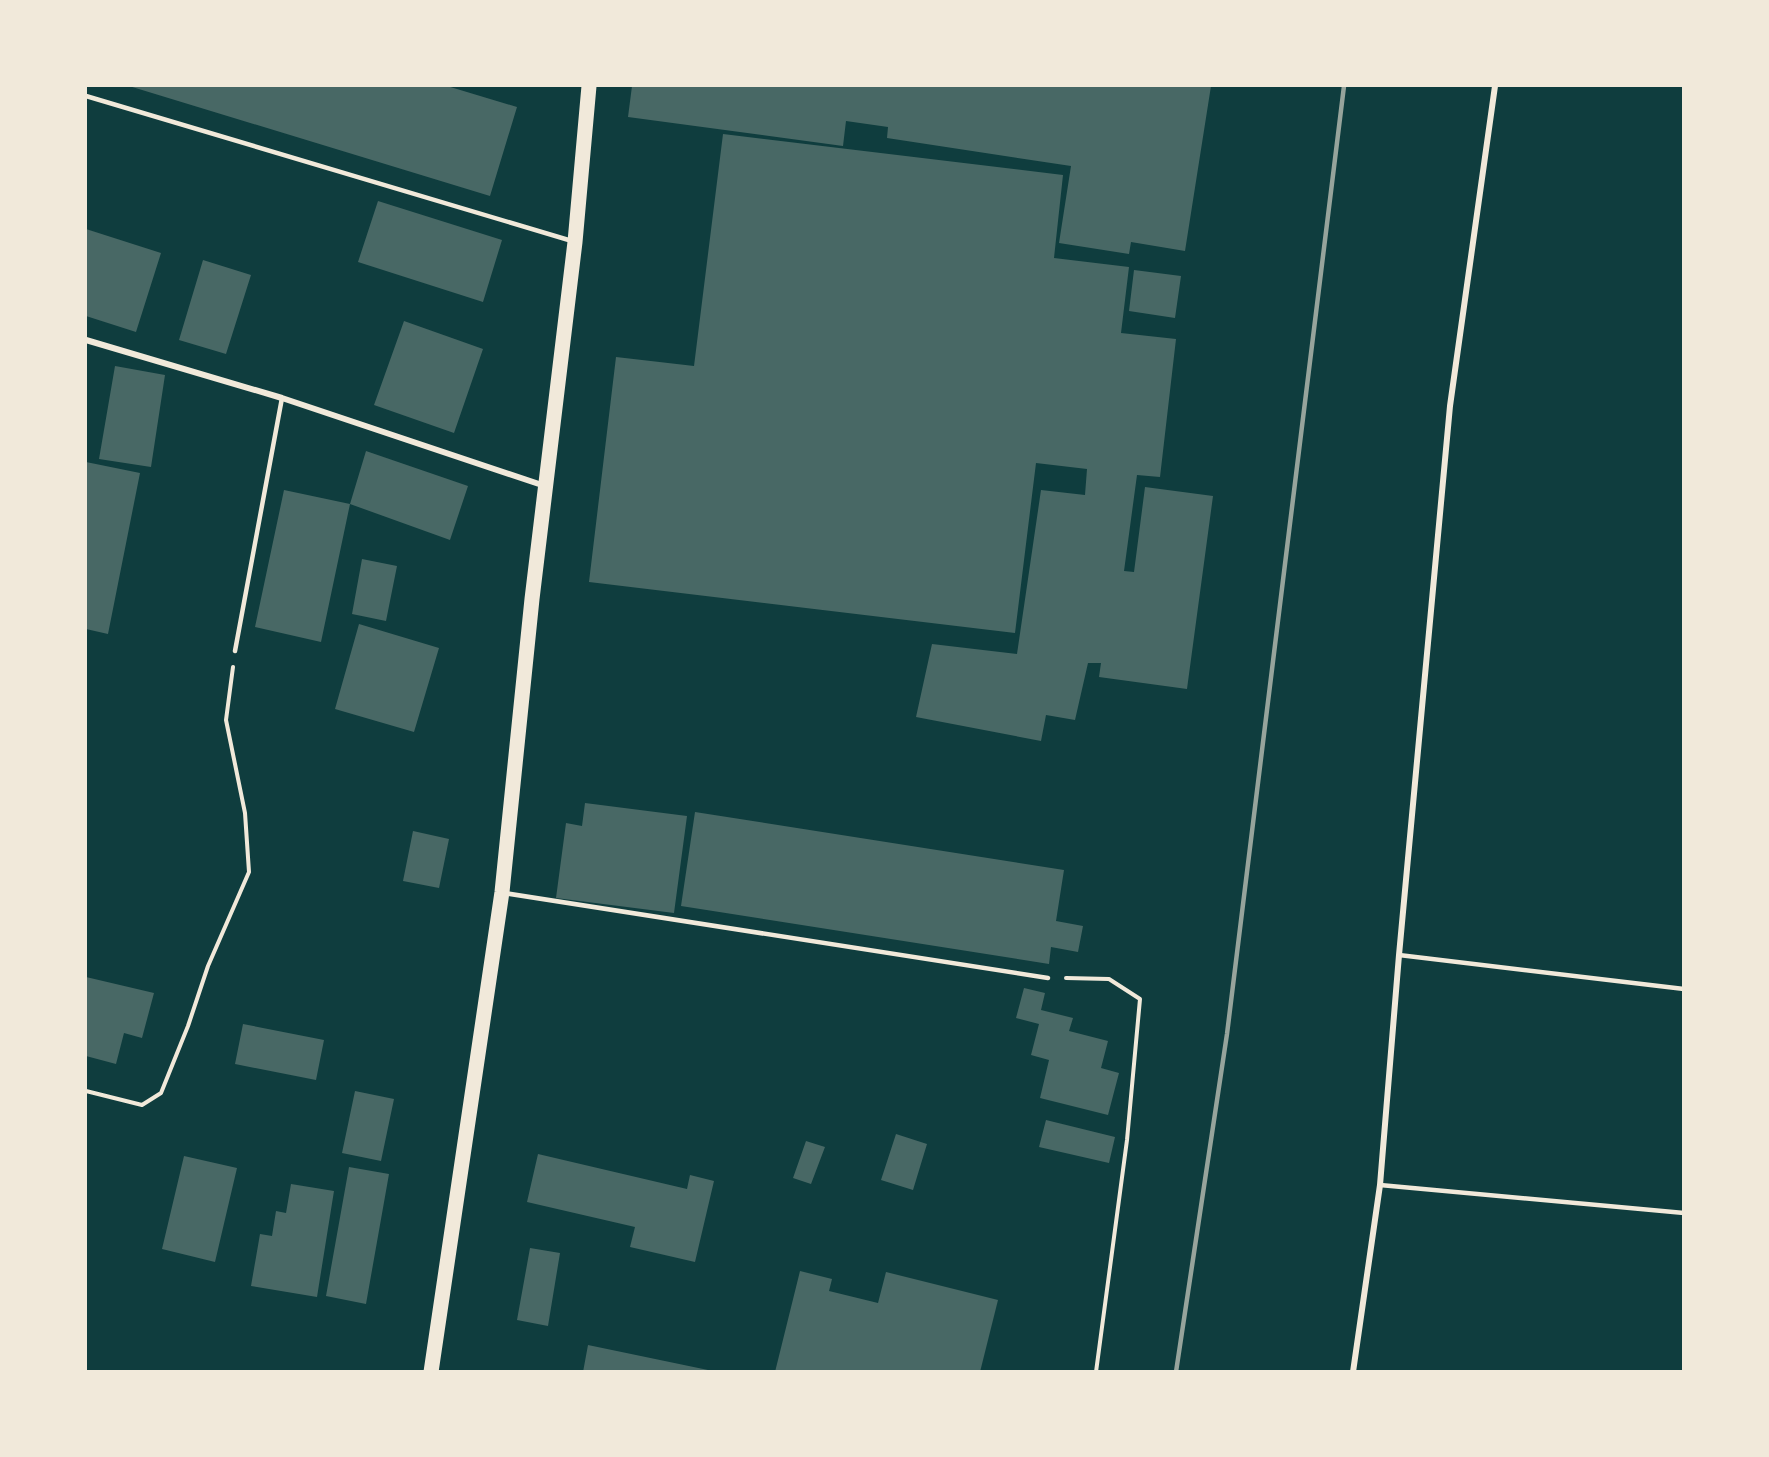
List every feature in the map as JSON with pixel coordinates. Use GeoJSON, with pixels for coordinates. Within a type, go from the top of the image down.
{"type":"FeatureCollection","features":[{"type":"Feature","properties":{"kind":"main road"},"geometry":{"type":"LineString","coordinates":[[431,1371],[502,892],[545,486],[575,242],[589,86]]}},
{"type":"Feature","properties":{"kind":"street"},"geometry":{"type":"LineString","coordinates":[[1353,1371],[1380,1185],[1450,406],[1495,86]]}},
{"type":"Feature","properties":{"kind":"street"},"geometry":{"type":"LineString","coordinates":[[86,340],[282,398],[545,486]]}},
{"type":"Feature","properties":{"kind":"lane"},"geometry":{"type":"LineString","coordinates":[[86,96],[575,242]]}},
{"type":"Feature","properties":{"kind":"lane"},"geometry":{"type":"LineString","coordinates":[[235,651],[282,398]]}},
{"type":"Feature","properties":{"kind":"lane"},"geometry":{"type":"LineString","coordinates":[[502,892],[1048,978]]}},
{"type":"Feature","properties":{"kind":"lane"},"geometry":{"type":"LineString","coordinates":[[1399,955],[1683,989]]}},
{"type":"Feature","properties":{"kind":"lane"},"geometry":{"type":"LineString","coordinates":[[1380,1185],[1683,1213]]}},
{"type":"Feature","properties":{"kind":"path"},"geometry":{"type":"LineString","coordinates":[[86,1092],[142,1105],[160,1093],[188,1026],[208,966],[249,872],[245,813],[226,720],[235,651]]}},
{"type":"Feature","properties":{"kind":"path"},"geometry":{"type":"LineString","coordinates":[[1048,978],[1110,979],[1140,999],[1127,1140],[1096,1371]]}},
{"type":"Feature","properties":{"kind":"building"},"geometry":{"type":"Polygon","coordinates":[[[129,86],[447,86],[517,107],[490,196],[129,86]]]}},
{"type":"Feature","properties":{"kind":"building"},"geometry":{"type":"Polygon","coordinates":[[[632,86],[1211,86],[1185,251],[1131,242],[1129,254],[1059,243],[1071,166],[887,138],[888,127],[846,121],[843,146],[628,117],[632,86]]]}},
{"type":"Feature","properties":{"kind":"building"},"geometry":{"type":"Polygon","coordinates":[[[723,134],[1063,175],[1054,258],[1129,267],[1121,333],[1176,339],[1160,477],[1137,475],[1124,571],[1134,572],[1145,487],[1213,496],[1187,689],[1099,677],[1101,663],[1088,663],[1075,720],[1046,715],[1041,741],[916,717],[932,644],[1017,654],[1041,490],[1085,495],[1087,469],[1036,463],[1015,633],[589,582],[616,357],[694,366],[723,134]]]}},
{"type":"Feature","properties":{"kind":"building"},"geometry":{"type":"Polygon","coordinates":[[[378,201],[502,240],[483,302],[358,262],[378,201]]]}},
{"type":"Feature","properties":{"kind":"building"},"geometry":{"type":"Polygon","coordinates":[[[86,229],[161,253],[136,332],[86,316],[86,229]]]}},
{"type":"Feature","properties":{"kind":"building"},"geometry":{"type":"Polygon","coordinates":[[[203,260],[251,275],[226,354],[179,340],[203,260]]]}},
{"type":"Feature","properties":{"kind":"building"},"geometry":{"type":"Polygon","coordinates":[[[1134,270],[1181,276],[1175,318],[1129,311],[1134,270]]]}},
{"type":"Feature","properties":{"kind":"building"},"geometry":{"type":"Polygon","coordinates":[[[404,321],[483,349],[454,433],[374,405],[404,321]]]}},
{"type":"Feature","properties":{"kind":"building"},"geometry":{"type":"Polygon","coordinates":[[[115,366],[165,375],[151,467],[99,459],[115,366]]]}},
{"type":"Feature","properties":{"kind":"building"},"geometry":{"type":"Polygon","coordinates":[[[366,451],[468,486],[450,540],[350,504],[366,451]]]}},
{"type":"Feature","properties":{"kind":"building"},"geometry":{"type":"Polygon","coordinates":[[[86,462],[140,473],[108,634],[86,629],[86,462]]]}},
{"type":"Feature","properties":{"kind":"building"},"geometry":{"type":"Polygon","coordinates":[[[284,490],[350,504],[321,642],[255,627],[284,490]]]}},
{"type":"Feature","properties":{"kind":"building"},"geometry":{"type":"Polygon","coordinates":[[[362,559],[397,566],[386,621],[352,614],[362,559]]]}},
{"type":"Feature","properties":{"kind":"building"},"geometry":{"type":"Polygon","coordinates":[[[359,624],[439,648],[414,732],[335,709],[359,624]]]}},
{"type":"Feature","properties":{"kind":"building"},"geometry":{"type":"Polygon","coordinates":[[[585,803],[687,816],[674,913],[556,898],[566,823],[582,826],[585,803]]]}},
{"type":"Feature","properties":{"kind":"building"},"geometry":{"type":"Polygon","coordinates":[[[695,812],[1064,870],[1056,921],[1083,926],[1078,952],[1051,947],[1049,964],[681,906],[695,812]]]}},
{"type":"Feature","properties":{"kind":"building"},"geometry":{"type":"Polygon","coordinates":[[[413,831],[449,839],[439,888],[403,881],[413,831]]]}},
{"type":"Feature","properties":{"kind":"building"},"geometry":{"type":"Polygon","coordinates":[[[86,977],[154,993],[142,1038],[124,1033],[116,1064],[86,1056],[86,977]]]}},
{"type":"Feature","properties":{"kind":"building"},"geometry":{"type":"Polygon","coordinates":[[[1024,988],[1045,993],[1041,1010],[1073,1018],[1069,1031],[1108,1041],[1101,1068],[1119,1073],[1108,1115],[1040,1098],[1049,1060],[1031,1055],[1039,1024],[1016,1018],[1024,988]]]}},
{"type":"Feature","properties":{"kind":"building"},"geometry":{"type":"Polygon","coordinates":[[[243,1024],[324,1040],[316,1080],[235,1064],[243,1024]]]}},
{"type":"Feature","properties":{"kind":"building"},"geometry":{"type":"Polygon","coordinates":[[[355,1091],[394,1099],[381,1161],[342,1153],[355,1091]]]}},
{"type":"Feature","properties":{"kind":"building"},"geometry":{"type":"Polygon","coordinates":[[[1046,1120],[1115,1137],[1109,1163],[1039,1147],[1046,1120]]]}},
{"type":"Feature","properties":{"kind":"building"},"geometry":{"type":"Polygon","coordinates":[[[896,1134],[927,1144],[913,1190],[881,1180],[896,1134]]]}},
{"type":"Feature","properties":{"kind":"building"},"geometry":{"type":"Polygon","coordinates":[[[806,1141],[825,1147],[811,1184],[793,1178],[806,1141]]]}},
{"type":"Feature","properties":{"kind":"building"},"geometry":{"type":"Polygon","coordinates":[[[538,1154],[687,1189],[690,1175],[714,1181],[695,1262],[630,1247],[635,1227],[527,1202],[538,1154]]]}},
{"type":"Feature","properties":{"kind":"building"},"geometry":{"type":"Polygon","coordinates":[[[184,1156],[237,1168],[215,1262],[162,1249],[184,1156]]]}},
{"type":"Feature","properties":{"kind":"building"},"geometry":{"type":"Polygon","coordinates":[[[349,1167],[389,1174],[366,1304],[326,1296],[349,1167]]]}},
{"type":"Feature","properties":{"kind":"building"},"geometry":{"type":"Polygon","coordinates":[[[291,1184],[334,1191],[317,1297],[251,1286],[260,1234],[272,1236],[276,1211],[286,1213],[291,1184]]]}},
{"type":"Feature","properties":{"kind":"building"},"geometry":{"type":"Polygon","coordinates":[[[530,1248],[560,1253],[548,1326],[517,1320],[530,1248]]]}},
{"type":"Feature","properties":{"kind":"building"},"geometry":{"type":"Polygon","coordinates":[[[800,1271],[832,1279],[829,1291],[878,1303],[886,1272],[998,1300],[980,1372],[775,1372],[800,1271]]]}},
{"type":"Feature","properties":{"kind":"building"},"geometry":{"type":"Polygon","coordinates":[[[588,1345],[708,1370],[708,1372],[583,1372],[588,1345]]]}},
{"type":"Feature","properties":{"kind":"railway"},"geometry":{"type":"LineString","coordinates":[[1176,1372],[1227,1034],[1344,86]]}}]}
